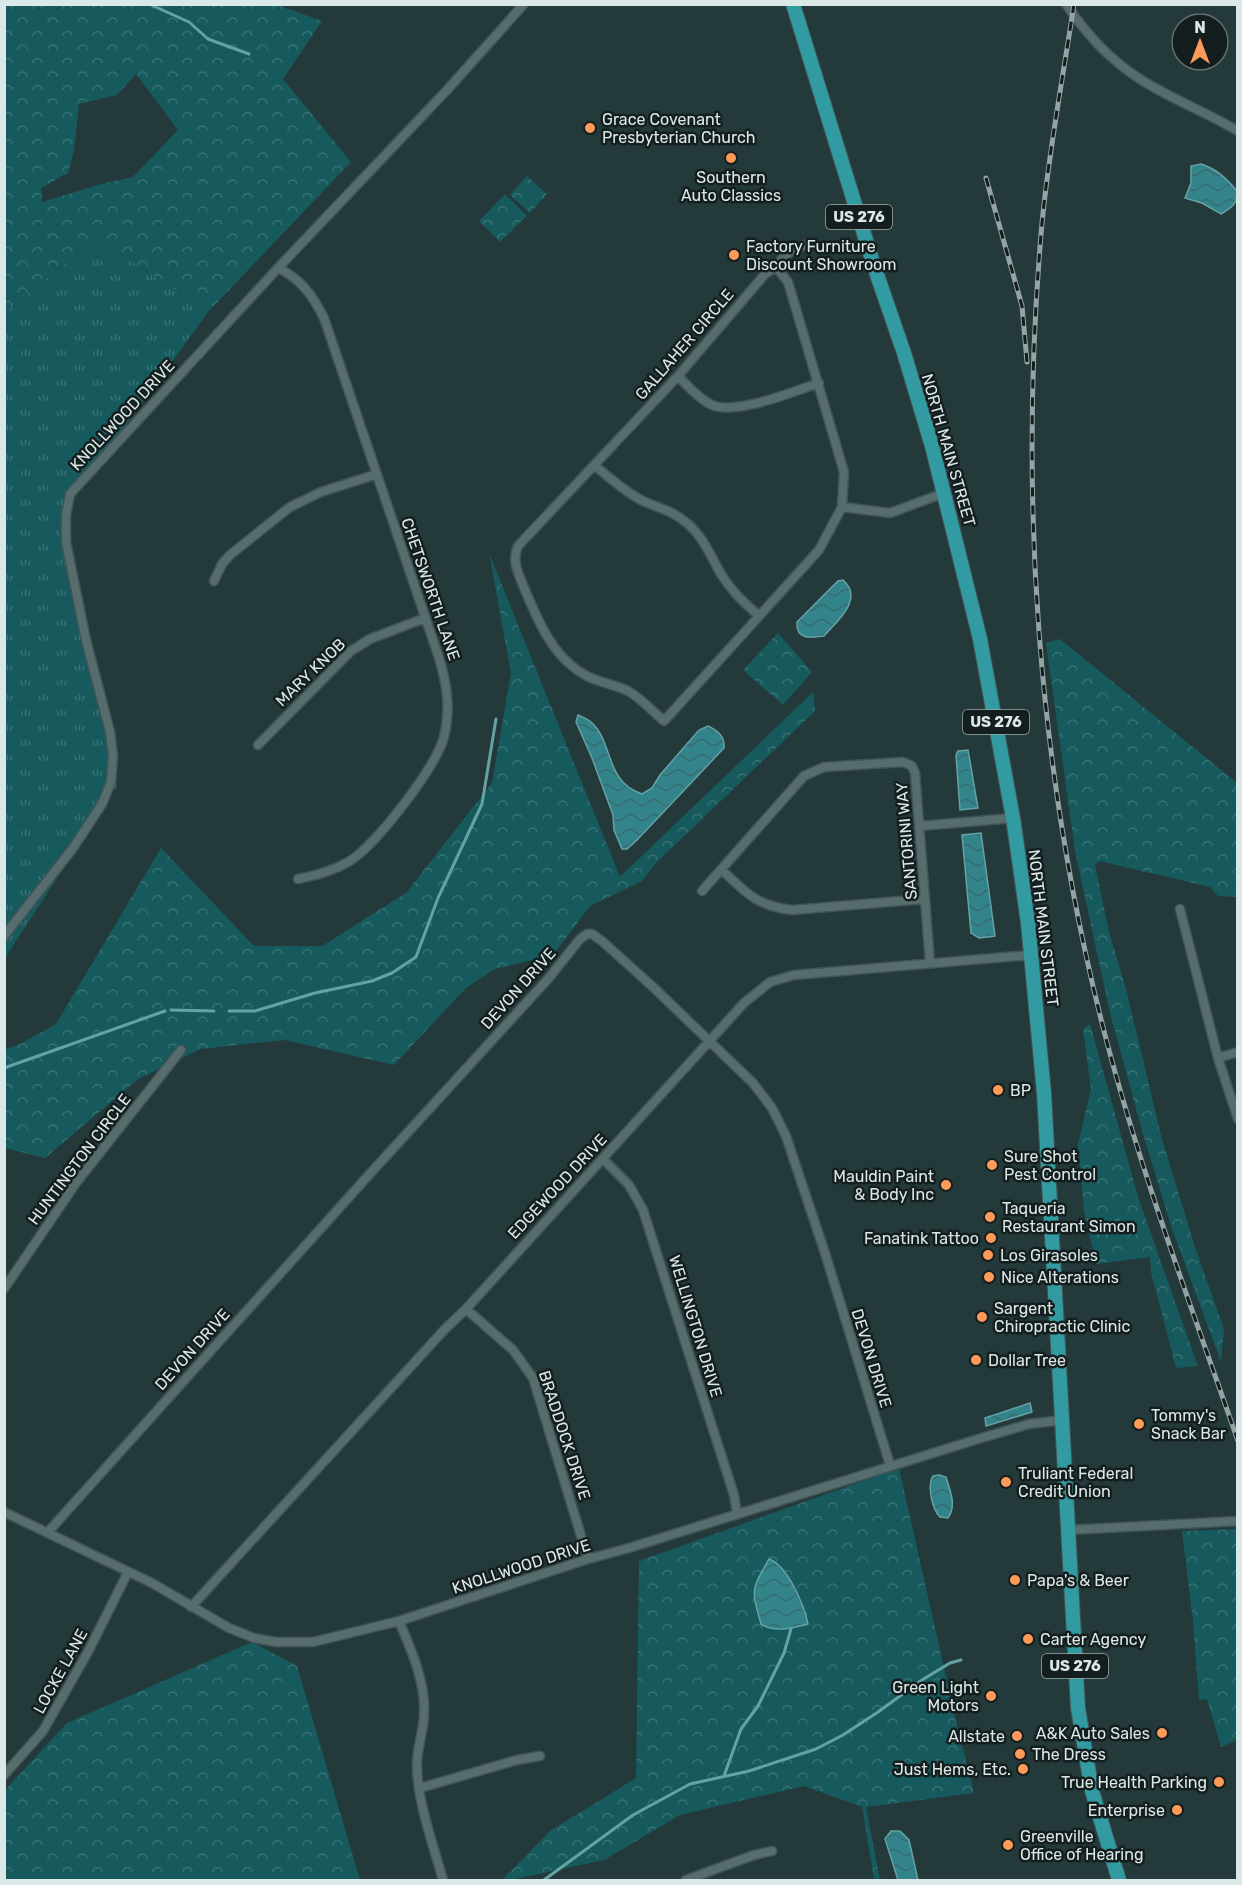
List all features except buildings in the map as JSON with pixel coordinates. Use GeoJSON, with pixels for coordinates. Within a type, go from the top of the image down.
{"type":"FeatureCollection","features":[{"type":"Feature","properties":{"kind":"main road","name":"NORTH MAIN STREET"},"geometry":{"type":"LineString","coordinates":[[793,4],[904,353],[944,493],[980,639],[1013,818],[1025,901],[1044,1093],[1078,1708],[1084,1751],[1098,1816],[1119,1881]]}},
{"type":"Feature","properties":{"kind":"street","name":"KNOLLWOOD DRIVE"},"geometry":{"type":"LineString","coordinates":[[4,936],[73,848],[102,804],[111,782],[113,756],[110,732],[86,640],[66,542],[66,515],[70,494],[524,4]]}},
{"type":"Feature","properties":{"kind":"street"},"geometry":{"type":"LineString","coordinates":[[1066,4],[1097,44],[1126,70],[1157,90],[1238,131]]}},
{"type":"Feature","properties":{"kind":"street"},"geometry":{"type":"LineString","coordinates":[[776,267],[782,256],[792,249],[811,243]]}},
{"type":"Feature","properties":{"kind":"street","name":"GALLAHER CIRCLE"},"geometry":{"type":"LineString","coordinates":[[776,267],[788,282],[844,472],[842,507],[819,550],[664,721],[630,692],[589,677],[572,666],[545,634],[516,566],[514,555],[518,546],[678,376],[765,274],[776,267]]}},
{"type":"Feature","properties":{"kind":"street","name":"CHETSWORTH LANE"},"geometry":{"type":"LineString","coordinates":[[278,268],[294,275],[316,301],[324,318],[444,674],[447,690],[446,725],[438,753],[416,788],[358,855],[325,873],[298,879]]}},
{"type":"Feature","properties":{"kind":"street"},"geometry":{"type":"LineString","coordinates":[[678,376],[711,405],[720,408],[772,399],[819,383]]}},
{"type":"Feature","properties":{"kind":"street"},"geometry":{"type":"LineString","coordinates":[[594,465],[627,492],[678,515],[690,525],[701,538],[732,590],[759,616]]}},
{"type":"Feature","properties":{"kind":"street"},"geometry":{"type":"LineString","coordinates":[[214,581],[222,564],[230,555],[290,507],[321,492],[377,474]]}},
{"type":"Feature","properties":{"kind":"street"},"geometry":{"type":"LineString","coordinates":[[842,507],[890,513],[944,493]]}},
{"type":"Feature","properties":{"kind":"street","name":"MARY KNOB"},"geometry":{"type":"LineString","coordinates":[[258,745],[351,651],[378,636],[425,618]]}},
{"type":"Feature","properties":{"kind":"street","name":"SANTORINI WAY"},"geometry":{"type":"LineString","coordinates":[[702,891],[804,776],[824,767],[903,762],[912,766],[915,773],[930,963]]}},
{"type":"Feature","properties":{"kind":"street"},"geometry":{"type":"LineString","coordinates":[[920,826],[1013,818]]}},
{"type":"Feature","properties":{"kind":"street"},"geometry":{"type":"LineString","coordinates":[[721,869],[749,895],[764,905],[777,908],[792,910],[925,899]]}},
{"type":"Feature","properties":{"kind":"street"},"geometry":{"type":"LineString","coordinates":[[1180,909],[1218,1058],[1238,1119]]}},
{"type":"Feature","properties":{"kind":"street","name":"DEVON DRIVE"},"geometry":{"type":"LineString","coordinates":[[48,1532],[548,979],[584,935],[592,934],[753,1083],[780,1123],[825,1253],[890,1465]]}},
{"type":"Feature","properties":{"kind":"street","name":"EDGEWOOD DRIVE"},"geometry":{"type":"LineString","coordinates":[[190,1606],[466,1309],[754,993],[770,982],[805,973],[1030,955]]}},
{"type":"Feature","properties":{"kind":"street","name":"HUNTINGTON CIRCLE"},"geometry":{"type":"LineString","coordinates":[[4,1289],[76,1183],[181,1050]]}},
{"type":"Feature","properties":{"kind":"street"},"geometry":{"type":"LineString","coordinates":[[1218,1058],[1238,1052]]}},
{"type":"Feature","properties":{"kind":"street","name":"WELLINGTON DRIVE"},"geometry":{"type":"LineString","coordinates":[[603,1159],[629,1185],[643,1210],[734,1495],[737,1514]]}},
{"type":"Feature","properties":{"kind":"street","name":"BRADDOCK DRIVE"},"geometry":{"type":"LineString","coordinates":[[466,1309],[513,1350],[533,1378],[588,1559]]}},
{"type":"Feature","properties":{"kind":"street","name":"KNOLLWOOD DRIVE"},"geometry":{"type":"LineString","coordinates":[[4,1512],[128,1572],[229,1628],[254,1638],[276,1642],[313,1642],[399,1621],[588,1559],[890,1465],[1029,1424],[1062,1420]]}},
{"type":"Feature","properties":{"kind":"street"},"geometry":{"type":"LineString","coordinates":[[1068,1530],[1238,1521]]}},
{"type":"Feature","properties":{"kind":"street","name":"LOCKE LANE"},"geometry":{"type":"LineString","coordinates":[[4,1775],[43,1731],[73,1680],[128,1572]]}},
{"type":"Feature","properties":{"kind":"street"},"geometry":{"type":"LineString","coordinates":[[399,1621],[415,1663],[424,1700],[424,1721],[417,1765],[420,1788],[443,1881]]}},
{"type":"Feature","properties":{"kind":"street"},"geometry":{"type":"LineString","coordinates":[[420,1788],[518,1760],[540,1756]]}},
{"type":"Feature","properties":{"kind":"street"},"geometry":{"type":"LineString","coordinates":[[686,1881],[754,1855],[772,1851]]}},
{"type":"Feature","properties":{"kind":"green space"},"geometry":{"type":"Polygon","coordinates":[[[5,4],[278,5],[322,21],[283,79],[351,162],[209,311],[96,239],[5,312],[5,4]],[[136,74],[117,95],[79,104],[74,151],[68,173],[41,188],[42,202],[133,177],[178,130],[136,74]]]}},
{"type":"Feature","properties":{"kind":"green space"},"geometry":{"type":"Polygon","coordinates":[[[527,176],[547,194],[530,213],[510,195],[527,176]]]}},
{"type":"Feature","properties":{"kind":"green space"},"geometry":{"type":"Polygon","coordinates":[[[505,194],[527,216],[500,242],[479,221],[505,194]]]}},
{"type":"Feature","properties":{"kind":"green space"},"geometry":{"type":"Polygon","coordinates":[[[96,239],[209,311],[68,504],[76,611],[117,786],[5,958],[5,312],[96,239]]]}},
{"type":"Feature","properties":{"kind":"green space"},"geometry":{"type":"Polygon","coordinates":[[[489,553],[620,877],[813,692],[815,711],[656,863],[642,881],[590,906],[553,955],[495,969],[466,988],[394,1065],[285,1040],[201,1049],[138,1079],[45,1158],[5,1148],[4,1050],[56,1024],[161,848],[254,946],[322,946],[406,893],[492,783],[511,673],[489,553]]]}},
{"type":"Feature","properties":{"kind":"green space"},"geometry":{"type":"Polygon","coordinates":[[[778,633],[812,672],[783,705],[743,670],[778,633]]]}},
{"type":"Feature","properties":{"kind":"green space"},"geometry":{"type":"Polygon","coordinates":[[[1060,639],[1237,783],[1237,897],[1218,896],[1210,887],[1099,861],[1095,865],[1109,932],[1126,989],[1162,1139],[1195,1247],[1224,1329],[1221,1362],[1171,1226],[1110,1013],[1075,851],[1046,643],[1060,639]]]}},
{"type":"Feature","properties":{"kind":"green space"},"geometry":{"type":"Polygon","coordinates":[[[1090,1024],[1139,1200],[1198,1366],[1176,1368],[1151,1272],[1150,1257],[1096,1264],[1084,1211],[1078,1144],[1091,1089],[1083,1029],[1090,1024]]]}},
{"type":"Feature","properties":{"kind":"green space"},"geometry":{"type":"Polygon","coordinates":[[[899,1468],[974,1793],[866,1807],[880,1880],[873,1880],[862,1807],[804,1786],[680,1815],[604,1860],[502,1880],[550,1831],[636,1778],[639,1561],[899,1468]]]}},
{"type":"Feature","properties":{"kind":"green space"},"geometry":{"type":"Polygon","coordinates":[[[1237,1529],[1237,1740],[1221,1747],[1207,1699],[1199,1700],[1193,1622],[1182,1531],[1237,1529]]]}},
{"type":"Feature","properties":{"kind":"green space"},"geometry":{"type":"Polygon","coordinates":[[[252,1642],[297,1666],[360,1880],[5,1880],[5,1790],[67,1723],[252,1642]]]}},
{"type":"Feature","properties":{"kind":"water"},"geometry":{"type":"Polygon","coordinates":[[[1201,164],[1221,175],[1237,191],[1233,205],[1221,214],[1202,203],[1185,198],[1191,183],[1191,166],[1201,164]]]}},
{"type":"Feature","properties":{"kind":"water"},"geometry":{"type":"Polygon","coordinates":[[[843,580],[849,587],[851,595],[850,602],[841,617],[824,636],[801,635],[797,622],[838,581],[843,580]]]}},
{"type":"Feature","properties":{"kind":"water"},"geometry":{"type":"Polygon","coordinates":[[[578,715],[590,721],[598,730],[621,780],[642,794],[652,788],[660,775],[699,730],[708,726],[715,730],[722,737],[724,748],[637,840],[627,849],[622,849],[614,830],[613,815],[576,722],[578,715]]]}},
{"type":"Feature","properties":{"kind":"water"},"geometry":{"type":"Polygon","coordinates":[[[968,750],[978,808],[960,810],[956,755],[958,751],[968,750]]]}},
{"type":"Feature","properties":{"kind":"water"},"geometry":{"type":"Polygon","coordinates":[[[981,833],[995,936],[979,938],[971,933],[962,835],[981,833]]]}},
{"type":"Feature","properties":{"kind":"water"},"geometry":{"type":"Polygon","coordinates":[[[1030,1403],[1032,1412],[986,1426],[985,1418],[1030,1403]]]}},
{"type":"Feature","properties":{"kind":"water"},"geometry":{"type":"Polygon","coordinates":[[[933,1476],[946,1477],[952,1498],[951,1513],[948,1518],[940,1517],[931,1497],[931,1480],[933,1476]]]}},
{"type":"Feature","properties":{"kind":"water"},"geometry":{"type":"Polygon","coordinates":[[[769,1559],[783,1569],[789,1578],[799,1597],[808,1624],[778,1629],[761,1624],[754,1590],[769,1559]]]}},
{"type":"Feature","properties":{"kind":"water"},"geometry":{"type":"Polygon","coordinates":[[[891,1831],[900,1831],[909,1840],[918,1880],[898,1880],[885,1839],[891,1831]]]}},
{"type":"Feature","properties":{"kind":"waterway"},"geometry":{"type":"LineString","coordinates":[[149,4],[189,22],[208,39],[249,54]]}},
{"type":"Feature","properties":{"kind":"waterway"},"geometry":{"type":"LineString","coordinates":[[229,1011],[255,1011],[315,993],[372,981],[392,973],[416,957],[438,898],[482,804],[496,719]]}},
{"type":"Feature","properties":{"kind":"waterway"},"geometry":{"type":"LineString","coordinates":[[171,1010],[214,1011]]}},
{"type":"Feature","properties":{"kind":"waterway"},"geometry":{"type":"LineString","coordinates":[[4,1068],[165,1011]]}},
{"type":"Feature","properties":{"kind":"waterway"},"geometry":{"type":"LineString","coordinates":[[724,1776],[741,1729],[758,1706],[784,1653],[791,1629]]}},
{"type":"Feature","properties":{"kind":"waterway"},"geometry":{"type":"LineString","coordinates":[[544,1880],[633,1815],[690,1784],[749,1771],[816,1749],[843,1735],[922,1680],[950,1663],[961,1660]]}},
{"type":"Feature","properties":{"kind":"railway"},"geometry":{"type":"LineString","coordinates":[[1074,4],[1045,196],[1035,325],[1032,427],[1033,529],[1039,632],[1049,734],[1063,835],[1082,935],[1105,1035],[1134,1138],[1238,1441]]}},
{"type":"Feature","properties":{"kind":"railway"},"geometry":{"type":"LineString","coordinates":[[986,178],[1022,306],[1027,362]]}},
{"type":"Feature","properties":{"kind":"place","name":"Grace Covenant Presbyterian Church"},"geometry":{"type":"Point","coordinates":[590,128]}},
{"type":"Feature","properties":{"kind":"place","name":"Southern Auto Classics"},"geometry":{"type":"Point","coordinates":[731,158]}},
{"type":"Feature","properties":{"kind":"place","name":"Factory Furniture Discount Showroom"},"geometry":{"type":"Point","coordinates":[734,255]}},
{"type":"Feature","properties":{"kind":"place","name":"BP"},"geometry":{"type":"Point","coordinates":[998,1090]}},
{"type":"Feature","properties":{"kind":"place","name":"Sure Shot Pest Control"},"geometry":{"type":"Point","coordinates":[992,1165]}},
{"type":"Feature","properties":{"kind":"place","name":"Mauldin Paint & Body Inc"},"geometry":{"type":"Point","coordinates":[946,1185]}},
{"type":"Feature","properties":{"kind":"place","name":"Taqueria Restaurant Simon"},"geometry":{"type":"Point","coordinates":[990,1217]}},
{"type":"Feature","properties":{"kind":"place","name":"Fanatink Tattoo"},"geometry":{"type":"Point","coordinates":[991,1238]}},
{"type":"Feature","properties":{"kind":"place","name":"Los Girasoles"},"geometry":{"type":"Point","coordinates":[988,1255]}},
{"type":"Feature","properties":{"kind":"place","name":"Nice Alterations"},"geometry":{"type":"Point","coordinates":[989,1277]}},
{"type":"Feature","properties":{"kind":"place","name":"Sargent Chiropractic Clinic"},"geometry":{"type":"Point","coordinates":[982,1317]}},
{"type":"Feature","properties":{"kind":"place","name":"Dollar Tree"},"geometry":{"type":"Point","coordinates":[976,1360]}},
{"type":"Feature","properties":{"kind":"place","name":"Tommy's Snack Bar"},"geometry":{"type":"Point","coordinates":[1139,1424]}},
{"type":"Feature","properties":{"kind":"place","name":"Truliant Federal Credit Union"},"geometry":{"type":"Point","coordinates":[1006,1482]}},
{"type":"Feature","properties":{"kind":"place","name":"Papa's & Beer"},"geometry":{"type":"Point","coordinates":[1015,1580]}},
{"type":"Feature","properties":{"kind":"place","name":"Carter Agency"},"geometry":{"type":"Point","coordinates":[1028,1639]}},
{"type":"Feature","properties":{"kind":"place","name":"Green Light Motors"},"geometry":{"type":"Point","coordinates":[991,1696]}},
{"type":"Feature","properties":{"kind":"place","name":"A&K Auto Sales"},"geometry":{"type":"Point","coordinates":[1162,1733]}},
{"type":"Feature","properties":{"kind":"place","name":"Allstate"},"geometry":{"type":"Point","coordinates":[1017,1736]}},
{"type":"Feature","properties":{"kind":"place","name":"The Dress"},"geometry":{"type":"Point","coordinates":[1020,1754]}},
{"type":"Feature","properties":{"kind":"place","name":"Just Hems, Etc."},"geometry":{"type":"Point","coordinates":[1023,1769]}},
{"type":"Feature","properties":{"kind":"place","name":"True Health Parking"},"geometry":{"type":"Point","coordinates":[1219,1782]}},
{"type":"Feature","properties":{"kind":"place","name":"Enterprise"},"geometry":{"type":"Point","coordinates":[1177,1810]}},
{"type":"Feature","properties":{"kind":"place","name":"Greenville Office of Hearing"},"geometry":{"type":"Point","coordinates":[1008,1845]}}]}
